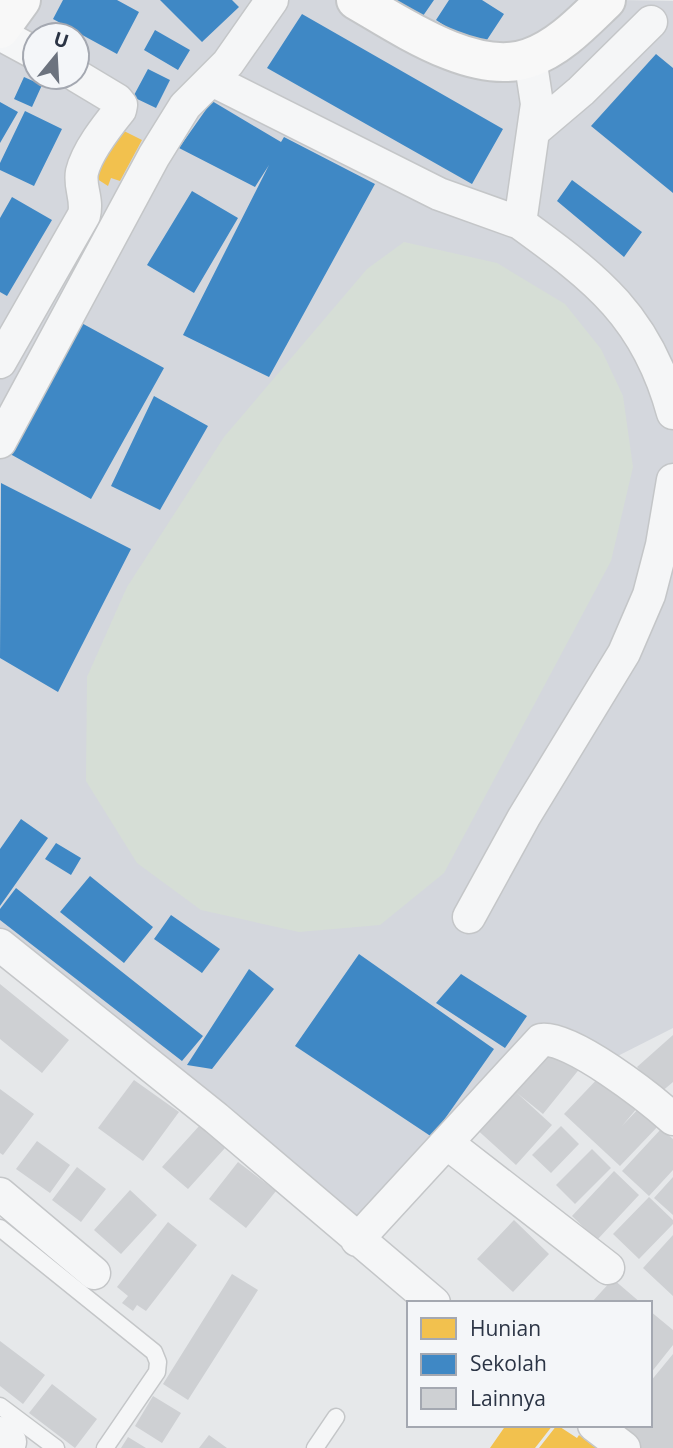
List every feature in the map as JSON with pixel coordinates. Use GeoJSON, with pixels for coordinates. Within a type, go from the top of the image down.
{"type":"FeatureCollection","features":[{"type":"Feature","properties":{"kind":"street"},"geometry":{"type":"LineString","coordinates":[[21,0],[0,32],[21,45]]}},
{"type":"Feature","properties":{"kind":"street"},"geometry":{"type":"LineString","coordinates":[[1,439],[154,156],[185,106],[212,80],[247,39],[272,0]]}},
{"type":"Feature","properties":{"kind":"street"},"geometry":{"type":"LineString","coordinates":[[356,0],[449,50],[484,61],[507,63],[530,58],[563,38],[606,0]]}},
{"type":"Feature","properties":{"kind":"street"},"geometry":{"type":"LineString","coordinates":[[535,130],[581,91],[650,22]]}},
{"type":"Feature","properties":{"kind":"street"},"geometry":{"type":"LineString","coordinates":[[520,223],[535,130],[536,82],[530,58]]}},
{"type":"Feature","properties":{"kind":"street"},"geometry":{"type":"LineString","coordinates":[[212,80],[439,194],[520,223],[614,298],[643,337],[664,381],[673,413]]}},
{"type":"Feature","properties":{"kind":"street"},"geometry":{"type":"LineString","coordinates":[[0,362],[84,215],[87,202],[82,186],[82,170],[120,110],[121,104],[117,100],[91,84]]}},
{"type":"Feature","properties":{"kind":"street"},"geometry":{"type":"LineString","coordinates":[[468,917],[524,817],[624,653],[649,595],[673,480]]}},
{"type":"Feature","properties":{"kind":"street"},"geometry":{"type":"LineString","coordinates":[[0,945],[216,1118],[432,1301]]}},
{"type":"Feature","properties":{"kind":"street"},"geometry":{"type":"LineString","coordinates":[[357,1240],[541,1040],[547,1039],[571,1048],[595,1062],[649,1098],[673,1119]]}},
{"type":"Feature","properties":{"kind":"street"},"geometry":{"type":"LineString","coordinates":[[447,1143],[608,1268]]}},
{"type":"Feature","properties":{"kind":"street"},"geometry":{"type":"LineString","coordinates":[[0,1194],[94,1273]]}},
{"type":"Feature","properties":{"kind":"street"},"geometry":{"type":"LineString","coordinates":[[597,1427],[624,1448]]}},
{"type":"Feature","properties":{"kind":"lane"},"geometry":{"type":"LineString","coordinates":[[0,1228],[155,1352],[158,1362],[156,1372],[104,1448]]}},
{"type":"Feature","properties":{"kind":"lane"},"geometry":{"type":"LineString","coordinates":[[0,1406],[56,1448]]}},
{"type":"Feature","properties":{"kind":"lane"},"geometry":{"type":"LineString","coordinates":[[314,1448],[336,1417]]}},
{"type":"Feature","properties":{"kind":"shaded area"},"geometry":{"type":"Polygon","coordinates":[[[29,0],[347,0],[493,68],[619,0],[673,1],[673,1028],[598,1066],[563,1043],[356,1228],[0,941],[0,37],[29,0]]]}},
{"type":"Feature","properties":{"kind":"shaded area"},"geometry":{"type":"Polygon","coordinates":[[[367,0],[581,0],[516,54],[367,0]]]}},
{"type":"Feature","properties":{"kind":"shaded area"},"geometry":{"type":"Polygon","coordinates":[[[404,242],[497,263],[565,304],[601,349],[623,396],[633,467],[611,561],[444,873],[380,925],[299,932],[201,910],[137,863],[86,781],[87,677],[127,587],[224,437],[367,269],[404,242]]]}},
{"type":"Feature","properties":{"kind":"building: Hunian"},"geometry":{"type":"Polygon","coordinates":[[[120,129],[142,140],[120,181],[111,178],[108,186],[91,175],[120,129]]]}},
{"type":"Feature","properties":{"kind":"building: Hunian"},"geometry":{"type":"Polygon","coordinates":[[[505,1427],[551,1427],[535,1448],[490,1448],[505,1427]]]}},
{"type":"Feature","properties":{"kind":"building: Hunian"},"geometry":{"type":"Polygon","coordinates":[[[555,1427],[560,1427],[577,1438],[579,1435],[596,1448],[539,1448],[555,1427]]]}},
{"type":"Feature","properties":{"kind":"building: Sekolah"},"geometry":{"type":"Polygon","coordinates":[[[63,0],[117,0],[139,12],[117,54],[91,40],[91,21],[53,19],[63,0]]]}},
{"type":"Feature","properties":{"kind":"building: Sekolah"},"geometry":{"type":"Polygon","coordinates":[[[160,0],[232,0],[239,7],[202,42],[160,0]]]}},
{"type":"Feature","properties":{"kind":"building: Sekolah"},"geometry":{"type":"Polygon","coordinates":[[[379,0],[434,0],[416,26],[379,0]]]}},
{"type":"Feature","properties":{"kind":"building: Sekolah"},"geometry":{"type":"Polygon","coordinates":[[[449,0],[482,0],[504,14],[481,49],[436,20],[449,0]]]}},
{"type":"Feature","properties":{"kind":"building: Sekolah"},"geometry":{"type":"Polygon","coordinates":[[[302,14],[503,129],[472,184],[267,68],[302,14]]]}},
{"type":"Feature","properties":{"kind":"building: Sekolah"},"geometry":{"type":"Polygon","coordinates":[[[155,30],[190,50],[178,70],[144,50],[155,30]]]}},
{"type":"Feature","properties":{"kind":"building: Sekolah"},"geometry":{"type":"Polygon","coordinates":[[[656,54],[673,68],[673,193],[591,126],[656,54]]]}},
{"type":"Feature","properties":{"kind":"building: Sekolah"},"geometry":{"type":"Polygon","coordinates":[[[148,69],[170,80],[156,108],[133,97],[148,69]]]}},
{"type":"Feature","properties":{"kind":"building: Sekolah"},"geometry":{"type":"Polygon","coordinates":[[[21,84],[21,91],[39,91],[32,107],[14,99],[21,84]]]}},
{"type":"Feature","properties":{"kind":"building: Sekolah"},"geometry":{"type":"Polygon","coordinates":[[[212,101],[281,142],[284,137],[375,184],[269,377],[183,335],[269,165],[255,187],[179,148],[212,101]]]}},
{"type":"Feature","properties":{"kind":"building: Sekolah"},"geometry":{"type":"Polygon","coordinates":[[[0,102],[18,112],[0,143],[0,102]]]}},
{"type":"Feature","properties":{"kind":"building: Sekolah"},"geometry":{"type":"Polygon","coordinates":[[[25,111],[62,129],[34,186],[0,170],[0,163],[25,111]]]}},
{"type":"Feature","properties":{"kind":"building: Sekolah"},"geometry":{"type":"Polygon","coordinates":[[[572,180],[642,232],[624,257],[557,201],[572,180]]]}},
{"type":"Feature","properties":{"kind":"building: Sekolah"},"geometry":{"type":"Polygon","coordinates":[[[192,191],[238,218],[194,293],[147,265],[192,191]]]}},
{"type":"Feature","properties":{"kind":"building: Sekolah"},"geometry":{"type":"Polygon","coordinates":[[[12,197],[52,220],[7,296],[0,292],[0,218],[12,197]]]}},
{"type":"Feature","properties":{"kind":"building: Sekolah"},"geometry":{"type":"Polygon","coordinates":[[[76,320],[164,368],[91,499],[3,450],[76,320]]]}},
{"type":"Feature","properties":{"kind":"building: Sekolah"},"geometry":{"type":"Polygon","coordinates":[[[154,396],[208,426],[160,510],[111,486],[154,396]]]}},
{"type":"Feature","properties":{"kind":"building: Sekolah"},"geometry":{"type":"Polygon","coordinates":[[[1,483],[131,549],[58,692],[0,658],[1,483]]]}},
{"type":"Feature","properties":{"kind":"building: Sekolah"},"geometry":{"type":"Polygon","coordinates":[[[21,819],[48,838],[0,906],[0,849],[21,819]]]}},
{"type":"Feature","properties":{"kind":"building: Sekolah"},"geometry":{"type":"Polygon","coordinates":[[[56,843],[81,858],[71,875],[45,859],[56,843]]]}},
{"type":"Feature","properties":{"kind":"building: Sekolah"},"geometry":{"type":"Polygon","coordinates":[[[90,876],[153,927],[124,963],[60,912],[90,876]]]}},
{"type":"Feature","properties":{"kind":"building: Sekolah"},"geometry":{"type":"Polygon","coordinates":[[[16,888],[203,1036],[182,1061],[0,920],[0,909],[16,888]]]}},
{"type":"Feature","properties":{"kind":"building: Sekolah"},"geometry":{"type":"Polygon","coordinates":[[[171,915],[220,949],[202,973],[154,939],[171,915]]]}},
{"type":"Feature","properties":{"kind":"building: Sekolah"},"geometry":{"type":"Polygon","coordinates":[[[359,954],[494,1049],[432,1137],[295,1046],[359,954]]]}},
{"type":"Feature","properties":{"kind":"building: Sekolah"},"geometry":{"type":"Polygon","coordinates":[[[249,969],[274,989],[212,1069],[187,1065],[249,969]]]}},
{"type":"Feature","properties":{"kind":"building: Sekolah"},"geometry":{"type":"Polygon","coordinates":[[[461,974],[527,1016],[505,1048],[436,1003],[461,974]]]}},
{"type":"Feature","properties":{"kind":"building: Lainnya"},"geometry":{"type":"Polygon","coordinates":[[[0,984],[69,1040],[42,1073],[0,1039],[0,984]]]}},
{"type":"Feature","properties":{"kind":"building: Lainnya"},"geometry":{"type":"Polygon","coordinates":[[[673,1035],[673,1082],[660,1093],[637,1067],[673,1035]]]}},
{"type":"Feature","properties":{"kind":"building: Lainnya"},"geometry":{"type":"Polygon","coordinates":[[[547,1040],[581,1067],[543,1114],[517,1093],[552,1125],[516,1165],[473,1126],[547,1040]]]}},
{"type":"Feature","properties":{"kind":"building: Lainnya"},"geometry":{"type":"Polygon","coordinates":[[[602,1074],[638,1107],[622,1126],[641,1106],[660,1124],[620,1166],[564,1114],[602,1074]]]}},
{"type":"Feature","properties":{"kind":"building: Lainnya"},"geometry":{"type":"Polygon","coordinates":[[[134,1080],[179,1112],[143,1161],[98,1128],[134,1080]]]}},
{"type":"Feature","properties":{"kind":"building: Lainnya"},"geometry":{"type":"Polygon","coordinates":[[[0,1089],[34,1114],[3,1155],[0,1153],[0,1089]]]}},
{"type":"Feature","properties":{"kind":"building: Lainnya"},"geometry":{"type":"Polygon","coordinates":[[[200,1125],[225,1148],[188,1189],[162,1167],[200,1125]]]}},
{"type":"Feature","properties":{"kind":"building: Lainnya"},"geometry":{"type":"Polygon","coordinates":[[[561,1126],[579,1144],[551,1173],[532,1155],[561,1126]]]}},
{"type":"Feature","properties":{"kind":"building: Lainnya"},"geometry":{"type":"Polygon","coordinates":[[[661,1129],[673,1139],[673,1170],[649,1196],[622,1171],[661,1129]]]}},
{"type":"Feature","properties":{"kind":"building: Lainnya"},"geometry":{"type":"Polygon","coordinates":[[[37,1141],[70,1165],[50,1193],[16,1169],[37,1141]]]}},
{"type":"Feature","properties":{"kind":"building: Lainnya"},"geometry":{"type":"Polygon","coordinates":[[[592,1149],[611,1168],[575,1204],[556,1185],[592,1149]]]}},
{"type":"Feature","properties":{"kind":"building: Lainnya"},"geometry":{"type":"Polygon","coordinates":[[[238,1162],[276,1191],[246,1228],[209,1199],[238,1162]]]}},
{"type":"Feature","properties":{"kind":"building: Lainnya"},"geometry":{"type":"Polygon","coordinates":[[[77,1167],[106,1189],[81,1222],[52,1200],[77,1167]]]}},
{"type":"Feature","properties":{"kind":"building: Lainnya"},"geometry":{"type":"Polygon","coordinates":[[[614,1171],[639,1195],[597,1240],[572,1216],[614,1171]]]}},
{"type":"Feature","properties":{"kind":"building: Lainnya"},"geometry":{"type":"Polygon","coordinates":[[[673,1177],[673,1215],[654,1198],[673,1177]]]}},
{"type":"Feature","properties":{"kind":"building: Lainnya"},"geometry":{"type":"Polygon","coordinates":[[[130,1190],[157,1215],[121,1254],[94,1230],[130,1190]]]}},
{"type":"Feature","properties":{"kind":"building: Lainnya"},"geometry":{"type":"Polygon","coordinates":[[[649,1197],[673,1220],[673,1224],[639,1259],[613,1234],[649,1197]]]}},
{"type":"Feature","properties":{"kind":"building: Lainnya"},"geometry":{"type":"Polygon","coordinates":[[[514,1220],[549,1254],[513,1292],[477,1259],[514,1220]]]}},
{"type":"Feature","properties":{"kind":"building: Lainnya"},"geometry":{"type":"Polygon","coordinates":[[[168,1222],[197,1245],[146,1311],[137,1305],[133,1311],[122,1303],[128,1296],[117,1287],[168,1222]]]}},
{"type":"Feature","properties":{"kind":"building: Lainnya"},"geometry":{"type":"Polygon","coordinates":[[[673,1235],[673,1296],[643,1268],[673,1235]]]}},
{"type":"Feature","properties":{"kind":"building: Lainnya"},"geometry":{"type":"Polygon","coordinates":[[[232,1274],[258,1290],[188,1400],[163,1384],[232,1274]]]}},
{"type":"Feature","properties":{"kind":"building: Lainnya"},"geometry":{"type":"Polygon","coordinates":[[[613,1279],[639,1301],[593,1301],[613,1279]]]}},
{"type":"Feature","properties":{"kind":"building: Lainnya"},"geometry":{"type":"Polygon","coordinates":[[[652,1313],[673,1330],[673,1345],[652,1371],[652,1313]]]}},
{"type":"Feature","properties":{"kind":"building: Lainnya"},"geometry":{"type":"Polygon","coordinates":[[[0,1341],[45,1375],[23,1404],[0,1386],[0,1341]]]}},
{"type":"Feature","properties":{"kind":"building: Lainnya"},"geometry":{"type":"Polygon","coordinates":[[[673,1354],[673,1448],[636,1448],[617,1427],[652,1427],[652,1380],[673,1354]]]}},
{"type":"Feature","properties":{"kind":"building: Lainnya"},"geometry":{"type":"Polygon","coordinates":[[[52,1384],[97,1419],[75,1448],[29,1413],[52,1384]]]}},
{"type":"Feature","properties":{"kind":"building: Lainnya"},"geometry":{"type":"Polygon","coordinates":[[[153,1396],[181,1413],[162,1443],[135,1426],[153,1396]]]}},
{"type":"Feature","properties":{"kind":"building: Lainnya"},"geometry":{"type":"Polygon","coordinates":[[[209,1435],[227,1448],[199,1448],[209,1435]]]}},
{"type":"Feature","properties":{"kind":"building: Lainnya"},"geometry":{"type":"Polygon","coordinates":[[[128,1437],[146,1448],[121,1448],[128,1437]]]}}]}
